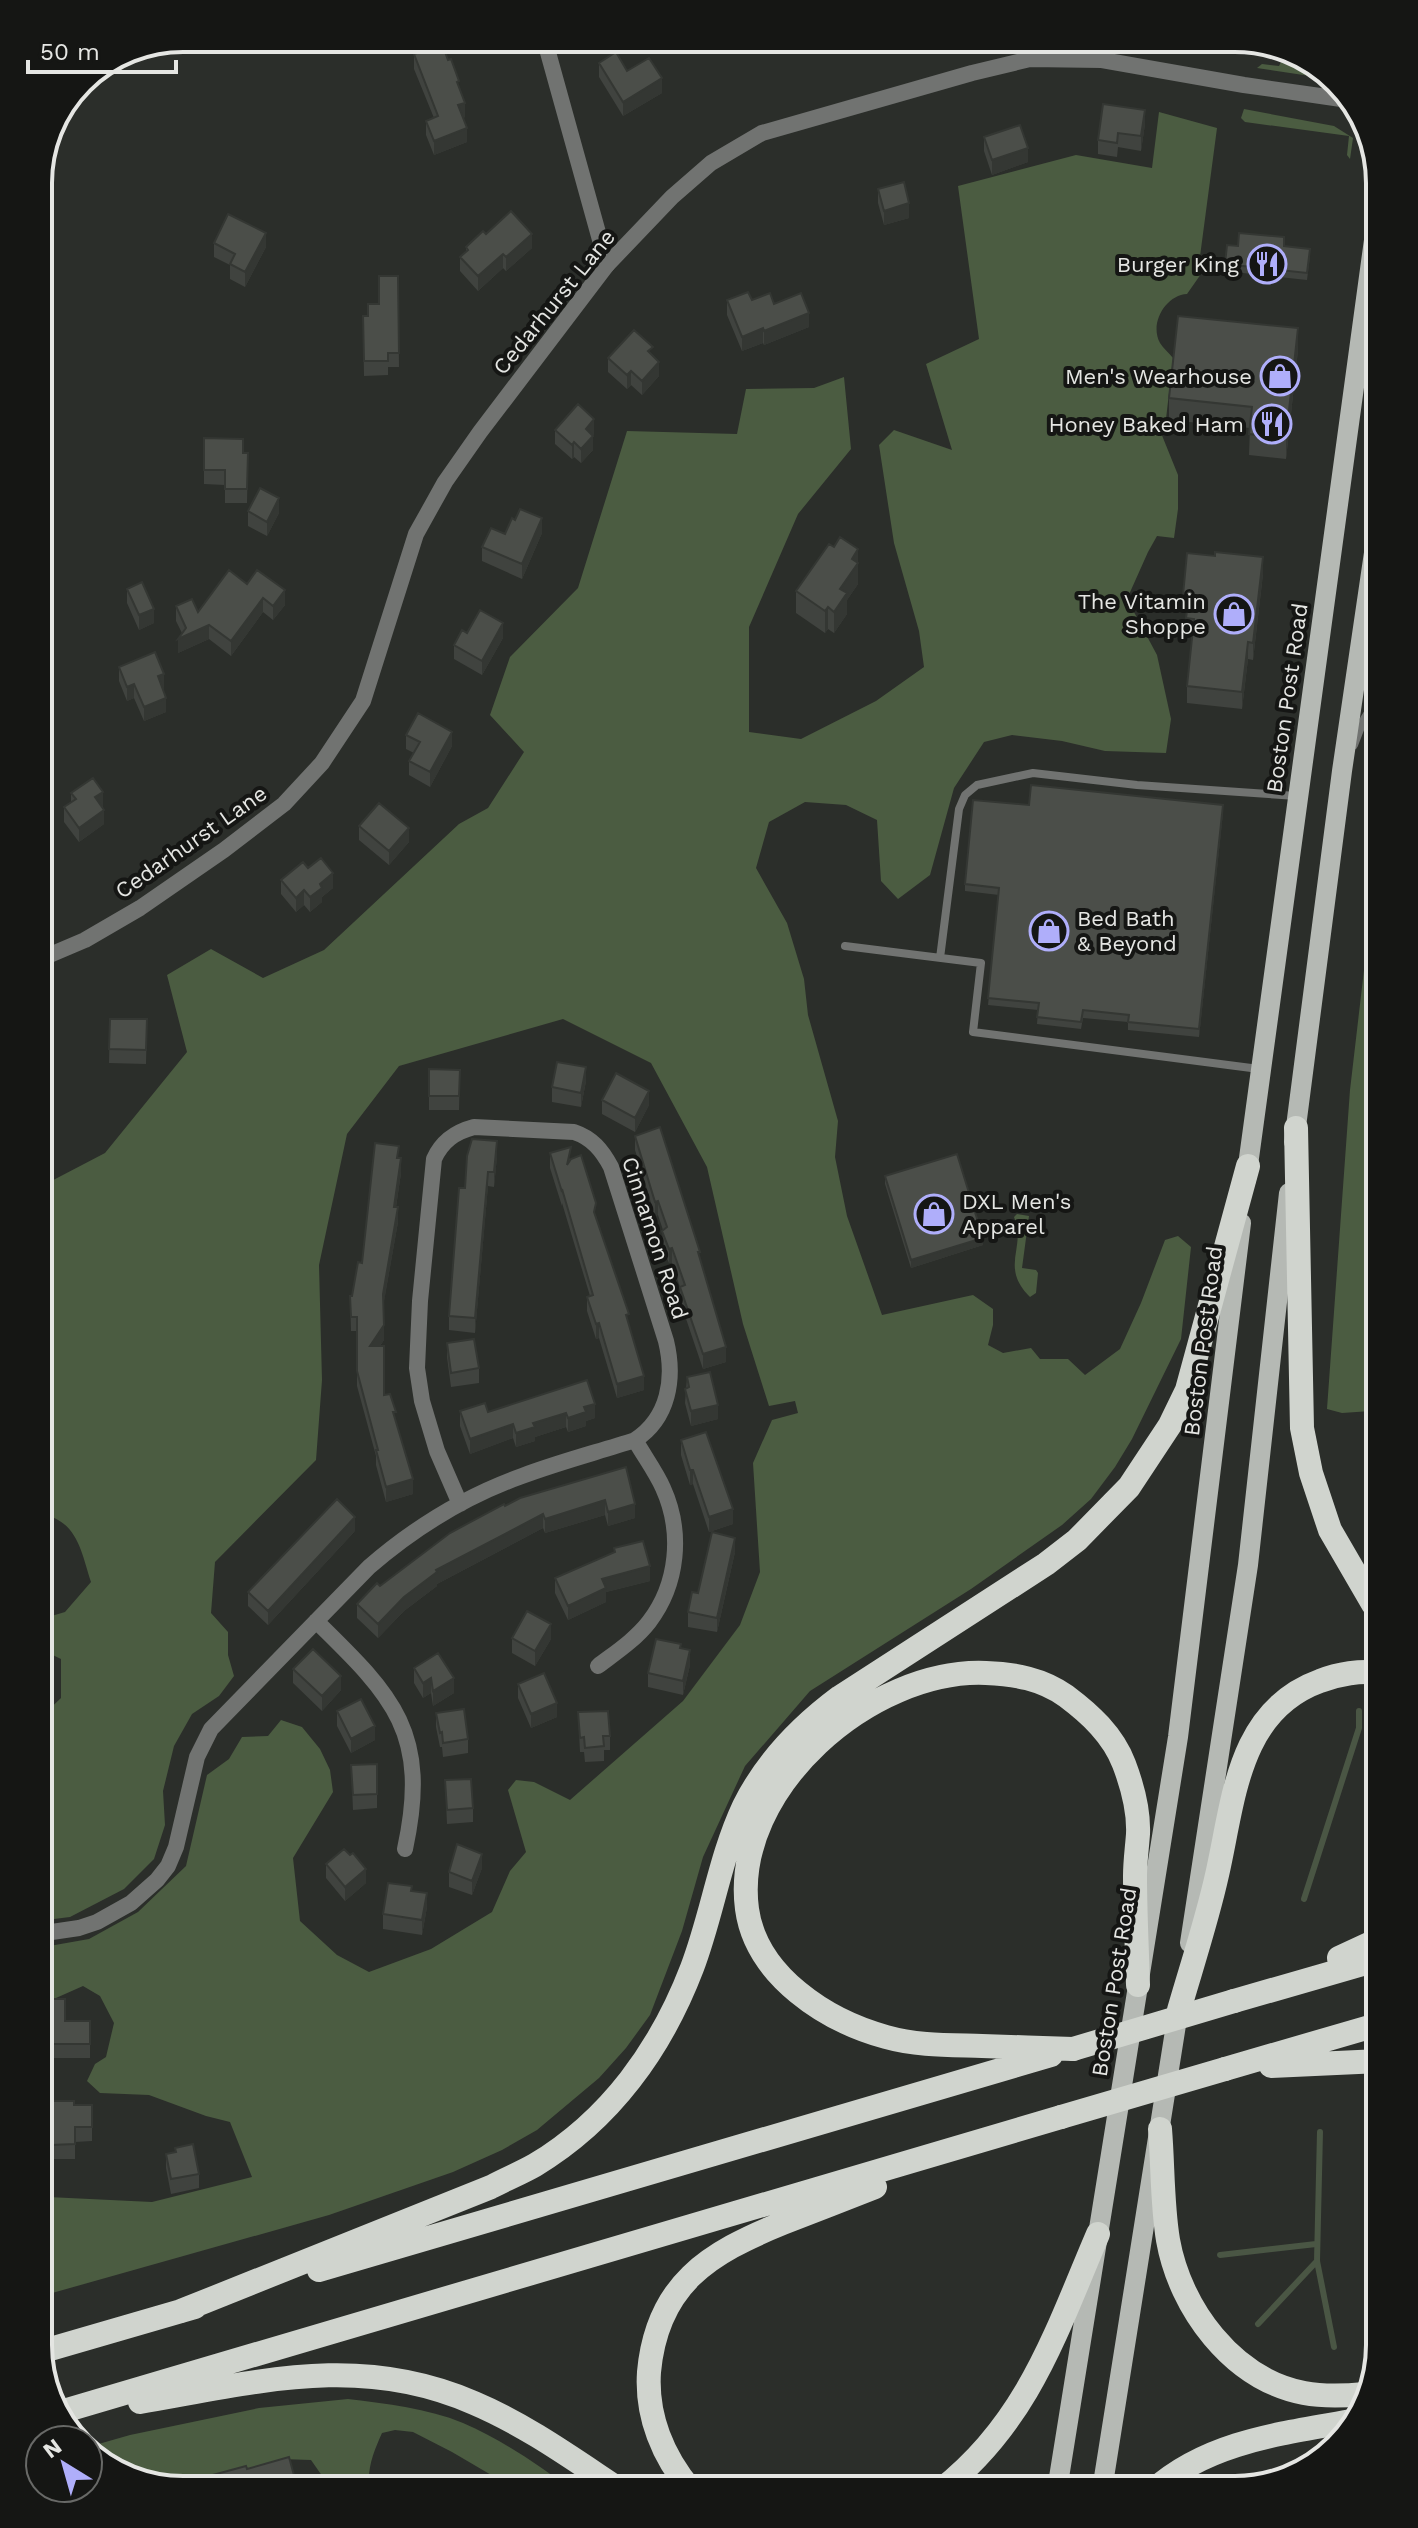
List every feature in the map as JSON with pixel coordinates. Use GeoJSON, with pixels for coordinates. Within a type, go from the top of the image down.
{"type":"FeatureCollection","features":[{"type":"Feature","properties":{"kind":"highway"},"geometry":{"type":"LineString","coordinates":[[1296,1128],[1302,1428],[1311,1473],[1330,1530],[1366,1592]]}},
{"type":"Feature","properties":{"kind":"highway"},"geometry":{"type":"LineString","coordinates":[[181,2311],[491,2187],[535,2165],[563,2145],[617,2097],[640,2070],[679,1998],[744,1806],[788,1742],[812,1718],[840,1697],[1046,1564],[1077,1540],[1129,1487],[1150,1458],[1187,1390],[1248,1166]]}},
{"type":"Feature","properties":{"kind":"highway"},"geometry":{"type":"LineString","coordinates":[[1179,2010],[1216,1877],[1241,1765],[1261,1727],[1297,1691],[1331,1677],[1366,1671]]}},
{"type":"Feature","properties":{"kind":"highway"},"geometry":{"type":"LineString","coordinates":[[1073,2049],[905,2042],[842,2021],[813,2004],[789,1984],[768,1960],[755,1936],[747,1911],[746,1884],[750,1857],[759,1831],[789,1775],[829,1732],[872,1703],[924,1679],[967,1672],[1009,1674],[1033,1679],[1055,1688],[1094,1719],[1124,1763],[1135,1803],[1138,1831],[1135,1872],[1138,1985]]}},
{"type":"Feature","properties":{"kind":"highway"},"geometry":{"type":"LineString","coordinates":[[1265,1992],[1366,1945]]}},
{"type":"Feature","properties":{"kind":"highway"},"geometry":{"type":"LineString","coordinates":[[52,2348],[1366,1963]]}},
{"type":"Feature","properties":{"kind":"highway"},"geometry":{"type":"LineString","coordinates":[[70,2410],[1366,2028]]}},
{"type":"Feature","properties":{"kind":"highway"},"geometry":{"type":"LineString","coordinates":[[1225,2069],[1366,2062]]}},
{"type":"Feature","properties":{"kind":"highway"},"geometry":{"type":"LineString","coordinates":[[1160,2129],[1168,2241],[1185,2294],[1203,2325],[1230,2355],[1274,2383],[1313,2394],[1336,2397],[1356,2395]]}},
{"type":"Feature","properties":{"kind":"highway"},"geometry":{"type":"LineString","coordinates":[[680,2476],[662,2445],[649,2395],[654,2344],[666,2310],[683,2284],[705,2262],[748,2238],[1007,2133]]}},
{"type":"Feature","properties":{"kind":"highway"},"geometry":{"type":"LineString","coordinates":[[956,2476],[984,2451],[1021,2403],[1046,2356],[1098,2234]]}},
{"type":"Feature","properties":{"kind":"highway"},"geometry":{"type":"LineString","coordinates":[[71,2412],[273,2379],[321,2374],[377,2376],[432,2387],[476,2403],[598,2476]]}},
{"type":"Feature","properties":{"kind":"highway"},"geometry":{"type":"LineString","coordinates":[[1170,2476],[1202,2458],[1238,2444],[1339,2424]]}},
{"type":"Feature","properties":{"kind":"main road","name":"Boston Post Road"},"geometry":{"type":"LineString","coordinates":[[1059,2476],[1188,1667],[1260,1069],[1366,298]]}},
{"type":"Feature","properties":{"kind":"main road"},"geometry":{"type":"LineString","coordinates":[[1104,2476],[1248,1565],[1296,1128],[1366,607]]}},
{"type":"Feature","properties":{"kind":"street"},"geometry":{"type":"LineString","coordinates":[[548,52],[607,265]]}},
{"type":"Feature","properties":{"kind":"street","name":"Cedarhurst Lane"},"geometry":{"type":"LineString","coordinates":[[52,954],[85,940],[140,908],[224,850],[284,804],[322,763],[363,701],[416,534],[445,482],[607,265],[672,197],[711,163],[762,133],[1030,59],[1102,60],[1334,98]]}},
{"type":"Feature","properties":{"kind":"street","name":"Cinnamon Road"},"geometry":{"type":"LineString","coordinates":[[460,1504],[437,1451],[422,1401],[417,1346],[434,1159],[445,1141],[465,1129],[491,1126],[574,1132],[589,1138],[607,1158],[666,1341],[671,1369],[669,1390],[660,1414],[651,1427],[635,1440]]}},
{"type":"Feature","properties":{"kind":"street"},"geometry":{"type":"LineString","coordinates":[[52,1932],[97,1922],[131,1903],[157,1880],[168,1866],[176,1847],[197,1757],[206,1736],[239,1698],[369,1567],[396,1544],[460,1504],[521,1476],[635,1440],[668,1499],[674,1522],[673,1571],[660,1606],[648,1624],[598,1666]]}},
{"type":"Feature","properties":{"kind":"street"},"geometry":{"type":"LineString","coordinates":[[316,1621],[380,1686],[404,1730],[411,1755],[413,1788],[405,1849]]}},
{"type":"Feature","properties":{"kind":"lane"},"geometry":{"type":"LineString","coordinates":[[1342,771],[1366,716]]}},
{"type":"Feature","properties":{"kind":"lane"},"geometry":{"type":"LineString","coordinates":[[940,958],[959,809],[965,795],[977,785],[1033,773],[1137,785],[1298,796]]}},
{"type":"Feature","properties":{"kind":"lane"},"geometry":{"type":"LineString","coordinates":[[845,946],[981,963],[973,1032],[1260,1069]]}},
{"type":"Feature","properties":{"kind":"green space"},"geometry":{"type":"Polygon","coordinates":[[[1281,62],[1285,63],[1310,76],[1257,68],[1262,64],[1279,66],[1281,62]]]}},
{"type":"Feature","properties":{"kind":"green space"},"geometry":{"type":"Polygon","coordinates":[[[1244,109],[1334,126],[1353,138],[1350,159],[1347,155],[1349,136],[1245,122],[1241,118],[1244,109]]]}},
{"type":"Feature","properties":{"kind":"green space"},"geometry":{"type":"Polygon","coordinates":[[[1159,112],[1217,128],[1199,264],[1201,274],[1187,294],[1172,299],[1166,305],[1157,327],[1160,343],[1173,358],[1166,419],[1159,428],[1178,475],[1174,538],[1157,536],[1127,599],[1157,655],[1171,719],[1166,753],[1105,751],[1062,741],[1012,735],[984,742],[954,788],[930,875],[898,899],[881,881],[877,820],[846,805],[805,802],[769,822],[756,868],[787,923],[804,979],[808,1015],[838,1121],[835,1157],[847,1216],[882,1315],[973,1295],[993,1309],[988,1345],[1003,1353],[1031,1348],[1040,1359],[1068,1359],[1085,1375],[1120,1349],[1165,1240],[1178,1236],[1191,1247],[1181,1339],[1132,1439],[1091,1499],[1062,1525],[971,1589],[810,1691],[745,1766],[703,1857],[682,1931],[650,2015],[599,2078],[537,2130],[453,2172],[329,2215],[52,2293],[52,2197],[152,2202],[252,2177],[230,2122],[149,2095],[100,2093],[87,2081],[95,2064],[106,2057],[114,2023],[100,1996],[83,1986],[52,2000],[52,1946],[89,1939],[138,1912],[186,1866],[207,1775],[229,1759],[242,1737],[268,1736],[281,1720],[302,1727],[320,1749],[330,1770],[333,1792],[293,1858],[300,1921],[337,1955],[369,1972],[431,1949],[492,1912],[510,1871],[526,1852],[508,1790],[516,1780],[534,1782],[570,1800],[683,1701],[740,1625],[760,1572],[753,1463],[772,1420],[798,1413],[795,1401],[769,1406],[743,1324],[707,1167],[651,1063],[563,1019],[399,1066],[347,1134],[319,1265],[322,1380],[316,1460],[215,1562],[211,1613],[228,1632],[228,1655],[234,1676],[219,1696],[192,1714],[174,1746],[163,1791],[165,1825],[154,1859],[124,1889],[70,1917],[52,1919],[52,1707],[61,1698],[61,1659],[52,1655],[52,1616],[65,1612],[91,1582],[75,1538],[69,1529],[52,1518],[52,1181],[105,1153],[187,1052],[167,975],[211,949],[263,978],[324,950],[459,824],[488,808],[524,752],[490,715],[510,657],[578,588],[627,431],[737,434],[746,389],[814,388],[844,377],[851,449],[798,514],[749,627],[749,732],[801,739],[876,701],[924,667],[919,631],[894,543],[879,445],[894,430],[952,450],[926,364],[979,339],[958,186],[1076,155],[1152,168],[1159,112]]]}},
{"type":"Feature","properties":{"kind":"green space"},"geometry":{"type":"Polygon","coordinates":[[[1366,953],[1366,1411],[1342,1413],[1327,1409],[1350,1090],[1366,953]]]}},
{"type":"Feature","properties":{"kind":"green space"},"geometry":{"type":"Polygon","coordinates":[[[1017,1214],[1029,1216],[1022,1268],[1038,1273],[1036,1293],[1030,1297],[1016,1276],[1018,1238],[1014,1217],[1017,1214]]]}},
{"type":"Feature","properties":{"kind":"green space"},"geometry":{"type":"Polygon","coordinates":[[[348,2399],[421,2410],[463,2423],[506,2445],[553,2476],[493,2476],[413,2432],[395,2430],[382,2433],[369,2476],[322,2476],[311,2460],[281,2459],[253,2476],[175,2476],[141,2469],[104,2449],[104,2442],[259,2408],[348,2399]]]}},
{"type":"Feature","properties":{"kind":"building"},"geometry":{"type":"Polygon","coordinates":[[[445,52],[448,60],[451,59],[465,103],[458,105],[467,128],[434,141],[426,121],[438,116],[414,54],[445,52]]]}},
{"type":"Feature","properties":{"kind":"building"},"geometry":{"type":"Polygon","coordinates":[[[616,52],[627,71],[649,58],[662,78],[623,102],[599,63],[616,52]]]}},
{"type":"Feature","properties":{"kind":"building"},"geometry":{"type":"Polygon","coordinates":[[[1103,104],[1145,110],[1141,136],[1118,133],[1117,143],[1098,140],[1103,104]]]}},
{"type":"Feature","properties":{"kind":"building"},"geometry":{"type":"Polygon","coordinates":[[[1020,125],[1028,148],[992,160],[984,137],[1020,125]]]}},
{"type":"Feature","properties":{"kind":"building"},"geometry":{"type":"Polygon","coordinates":[[[904,182],[909,203],[884,211],[878,189],[904,182]]]}},
{"type":"Feature","properties":{"kind":"building"},"geometry":{"type":"Polygon","coordinates":[[[511,211],[532,234],[478,276],[460,257],[483,231],[486,234],[511,211]]]}},
{"type":"Feature","properties":{"kind":"building"},"geometry":{"type":"Polygon","coordinates":[[[228,214],[266,233],[245,272],[230,264],[235,254],[214,243],[228,214]]]}},
{"type":"Feature","properties":{"kind":"building","name":"Burger King"},"geometry":{"type":"Polygon","coordinates":[[[1239,233],[1284,237],[1284,246],[1310,249],[1307,273],[1225,264],[1227,245],[1238,246],[1239,233]]]}},
{"type":"Feature","properties":{"kind":"building"},"geometry":{"type":"Polygon","coordinates":[[[379,276],[398,276],[399,353],[388,353],[388,361],[364,361],[363,316],[368,316],[368,304],[379,304],[379,276]]]}},
{"type":"Feature","properties":{"kind":"building"},"geometry":{"type":"Polygon","coordinates":[[[748,292],[752,300],[770,293],[774,304],[801,293],[809,313],[742,337],[727,300],[748,292]]]}},
{"type":"Feature","properties":{"kind":"building"},"geometry":{"type":"Polygon","coordinates":[[[1178,316],[1298,328],[1286,438],[1249,434],[1252,407],[1169,398],[1178,316]]]}},
{"type":"Feature","properties":{"kind":"building"},"geometry":{"type":"Polygon","coordinates":[[[634,330],[653,347],[648,351],[659,362],[642,381],[631,371],[627,375],[608,358],[634,330]]]}},
{"type":"Feature","properties":{"kind":"building"},"geometry":{"type":"Polygon","coordinates":[[[578,404],[594,419],[586,429],[593,436],[581,449],[555,430],[578,404]]]}},
{"type":"Feature","properties":{"kind":"building"},"geometry":{"type":"Polygon","coordinates":[[[204,438],[243,439],[243,453],[248,453],[247,489],[225,489],[225,470],[204,470],[204,438]]]}},
{"type":"Feature","properties":{"kind":"building"},"geometry":{"type":"Polygon","coordinates":[[[260,488],[279,498],[267,522],[248,511],[260,488]]]}},
{"type":"Feature","properties":{"kind":"building"},"geometry":{"type":"Polygon","coordinates":[[[520,509],[542,518],[522,564],[482,547],[491,528],[505,534],[520,509]]]}},
{"type":"Feature","properties":{"kind":"building"},"geometry":{"type":"Polygon","coordinates":[[[840,537],[858,549],[852,559],[858,563],[840,589],[847,593],[834,612],[828,607],[825,611],[796,591],[829,544],[834,547],[840,537]]]}},
{"type":"Feature","properties":{"kind":"building"},"geometry":{"type":"Polygon","coordinates":[[[1215,552],[1263,557],[1253,643],[1248,642],[1242,692],[1187,686],[1194,619],[1186,618],[1189,595],[1183,595],[1187,553],[1215,556],[1215,552]]]}},
{"type":"Feature","properties":{"kind":"building"},"geometry":{"type":"Polygon","coordinates":[[[229,570],[247,584],[257,570],[285,590],[273,606],[263,598],[231,641],[209,625],[178,639],[186,628],[176,606],[192,599],[198,612],[229,570]]]}},
{"type":"Feature","properties":{"kind":"building"},"geometry":{"type":"Polygon","coordinates":[[[142,582],[154,609],[139,615],[127,589],[142,582]]]}},
{"type":"Feature","properties":{"kind":"building"},"geometry":{"type":"Polygon","coordinates":[[[480,610],[503,623],[482,661],[454,645],[462,630],[467,633],[480,610]]]}},
{"type":"Feature","properties":{"kind":"building"},"geometry":{"type":"Polygon","coordinates":[[[155,652],[164,674],[158,676],[166,698],[144,707],[134,684],[127,687],[119,667],[155,652]]]}},
{"type":"Feature","properties":{"kind":"building"},"geometry":{"type":"Polygon","coordinates":[[[418,713],[452,732],[430,772],[409,761],[420,742],[406,735],[418,713]]]}},
{"type":"Feature","properties":{"kind":"building"},"geometry":{"type":"Polygon","coordinates":[[[93,778],[103,792],[95,797],[104,810],[79,828],[64,807],[76,799],[71,793],[93,778]]]}},
{"type":"Feature","properties":{"kind":"building"},"geometry":{"type":"Polygon","coordinates":[[[1031,785],[1223,805],[1199,1029],[1128,1022],[1129,1015],[1083,1010],[1081,1022],[1037,1017],[1039,1003],[988,998],[999,888],[965,884],[973,800],[1029,805],[1031,785]]]}},
{"type":"Feature","properties":{"kind":"building"},"geometry":{"type":"Polygon","coordinates":[[[379,803],[409,828],[389,851],[359,826],[379,803]]]}},
{"type":"Feature","properties":{"kind":"building"},"geometry":{"type":"Polygon","coordinates":[[[321,858],[333,873],[320,884],[322,888],[310,897],[304,890],[296,898],[281,880],[303,862],[308,868],[321,858]]]}},
{"type":"Feature","properties":{"kind":"building"},"geometry":{"type":"Polygon","coordinates":[[[110,1019],[147,1019],[146,1050],[109,1049],[110,1019]]]}},
{"type":"Feature","properties":{"kind":"building"},"geometry":{"type":"Polygon","coordinates":[[[557,1062],[586,1067],[581,1093],[552,1087],[557,1062]]]}},
{"type":"Feature","properties":{"kind":"building"},"geometry":{"type":"Polygon","coordinates":[[[429,1069],[460,1070],[459,1096],[429,1096],[429,1069]]]}},
{"type":"Feature","properties":{"kind":"building"},"geometry":{"type":"Polygon","coordinates":[[[616,1073],[649,1091],[635,1118],[602,1100],[616,1073]]]}},
{"type":"Feature","properties":{"kind":"building"},"geometry":{"type":"Polygon","coordinates":[[[660,1127],[726,1347],[703,1354],[680,1287],[685,1285],[672,1248],[669,1249],[662,1231],[667,1227],[658,1201],[655,1202],[635,1136],[660,1127]]]}},
{"type":"Feature","properties":{"kind":"building"},"geometry":{"type":"Polygon","coordinates":[[[472,1139],[497,1141],[494,1172],[488,1172],[475,1318],[449,1316],[459,1188],[465,1188],[467,1156],[472,1139]]]}},
{"type":"Feature","properties":{"kind":"building"},"geometry":{"type":"Polygon","coordinates":[[[375,1143],[399,1146],[397,1158],[401,1158],[394,1207],[398,1207],[383,1294],[384,1325],[370,1346],[384,1346],[384,1395],[390,1394],[413,1479],[386,1487],[357,1371],[357,1317],[351,1317],[350,1296],[358,1262],[362,1263],[375,1143]]]}},
{"type":"Feature","properties":{"kind":"building"},"geometry":{"type":"Polygon","coordinates":[[[571,1147],[567,1165],[571,1159],[581,1155],[596,1203],[594,1212],[629,1314],[626,1315],[644,1376],[617,1384],[599,1323],[596,1324],[587,1297],[593,1295],[550,1153],[571,1147]]]}},
{"type":"Feature","properties":{"kind":"building","name":"DXL Men's Apparel"},"geometry":{"type":"Polygon","coordinates":[[[957,1154],[983,1238],[911,1260],[885,1176],[957,1154]]]}},
{"type":"Feature","properties":{"kind":"building"},"geometry":{"type":"Polygon","coordinates":[[[474,1339],[479,1368],[451,1373],[447,1343],[474,1339]]]}},
{"type":"Feature","properties":{"kind":"building"},"geometry":{"type":"Polygon","coordinates":[[[710,1372],[718,1405],[691,1411],[685,1389],[689,1387],[687,1377],[710,1372]]]}},
{"type":"Feature","properties":{"kind":"building"},"geometry":{"type":"Polygon","coordinates":[[[587,1380],[595,1404],[584,1407],[586,1412],[568,1418],[566,1413],[533,1423],[535,1427],[516,1433],[513,1424],[470,1439],[460,1411],[485,1403],[488,1412],[587,1380]]]}},
{"type":"Feature","properties":{"kind":"building"},"geometry":{"type":"Polygon","coordinates":[[[706,1432],[733,1509],[709,1517],[681,1440],[706,1432]]]}},
{"type":"Feature","properties":{"kind":"building"},"geometry":{"type":"Polygon","coordinates":[[[626,1467],[635,1504],[608,1512],[605,1500],[545,1519],[543,1514],[436,1570],[378,1624],[357,1604],[377,1583],[380,1586],[450,1533],[504,1504],[626,1467]]]}},
{"type":"Feature","properties":{"kind":"building"},"geometry":{"type":"Polygon","coordinates":[[[337,1499],[355,1517],[268,1611],[248,1592],[337,1499]]]}},
{"type":"Feature","properties":{"kind":"building"},"geometry":{"type":"Polygon","coordinates":[[[712,1532],[735,1538],[717,1618],[688,1612],[692,1592],[698,1593],[712,1532]]]}},
{"type":"Feature","properties":{"kind":"building"},"geometry":{"type":"Polygon","coordinates":[[[643,1541],[650,1566],[602,1579],[606,1588],[568,1606],[555,1578],[615,1552],[614,1548],[643,1541]]]}},
{"type":"Feature","properties":{"kind":"building"},"geometry":{"type":"Polygon","coordinates":[[[527,1611],[551,1624],[535,1651],[512,1638],[527,1611]]]}},
{"type":"Feature","properties":{"kind":"building"},"geometry":{"type":"Polygon","coordinates":[[[656,1639],[681,1644],[680,1648],[690,1650],[683,1681],[648,1673],[656,1639]]]}},
{"type":"Feature","properties":{"kind":"building"},"geometry":{"type":"Polygon","coordinates":[[[313,1649],[341,1676],[322,1696],[293,1669],[313,1649]]]}},
{"type":"Feature","properties":{"kind":"building"},"geometry":{"type":"Polygon","coordinates":[[[438,1653],[454,1678],[433,1691],[431,1678],[423,1683],[414,1668],[438,1653]]]}},
{"type":"Feature","properties":{"kind":"building"},"geometry":{"type":"Polygon","coordinates":[[[544,1673],[557,1703],[531,1714],[518,1684],[544,1673]]]}},
{"type":"Feature","properties":{"kind":"building"},"geometry":{"type":"Polygon","coordinates":[[[361,1699],[375,1726],[351,1739],[337,1711],[361,1699]]]}},
{"type":"Feature","properties":{"kind":"building"},"geometry":{"type":"Polygon","coordinates":[[[464,1709],[468,1739],[443,1743],[436,1713],[464,1709]]]}},
{"type":"Feature","properties":{"kind":"building"},"geometry":{"type":"Polygon","coordinates":[[[608,1711],[610,1736],[603,1736],[604,1746],[585,1748],[584,1737],[580,1738],[578,1712],[608,1711]]]}},
{"type":"Feature","properties":{"kind":"building"},"geometry":{"type":"Polygon","coordinates":[[[377,1764],[377,1794],[353,1795],[351,1765],[377,1764]]]}},
{"type":"Feature","properties":{"kind":"building"},"geometry":{"type":"Polygon","coordinates":[[[471,1779],[473,1808],[447,1810],[445,1780],[471,1779]]]}},
{"type":"Feature","properties":{"kind":"building"},"geometry":{"type":"Polygon","coordinates":[[[457,1844],[482,1854],[472,1881],[449,1872],[457,1844]]]}},
{"type":"Feature","properties":{"kind":"building"},"geometry":{"type":"Polygon","coordinates":[[[344,1849],[350,1855],[353,1853],[366,1869],[345,1887],[326,1864],[344,1849]]]}},
{"type":"Feature","properties":{"kind":"building"},"geometry":{"type":"Polygon","coordinates":[[[388,1883],[412,1886],[411,1891],[427,1893],[422,1920],[383,1914],[388,1883]]]}},
{"type":"Feature","properties":{"kind":"building"},"geometry":{"type":"Polygon","coordinates":[[[52,1999],[65,1999],[65,2021],[90,2021],[90,2044],[52,2044],[52,1999]]]}},
{"type":"Feature","properties":{"kind":"building"},"geometry":{"type":"Polygon","coordinates":[[[52,2101],[92,2105],[92,2127],[75,2127],[75,2144],[52,2145],[52,2101]]]}},
{"type":"Feature","properties":{"kind":"building"},"geometry":{"type":"Polygon","coordinates":[[[193,2144],[199,2174],[171,2179],[166,2154],[176,2152],[175,2148],[193,2144]]]}},
{"type":"Feature","properties":{"kind":"building"},"geometry":{"type":"Polygon","coordinates":[[[289,2457],[294,2476],[209,2476],[246,2466],[247,2469],[289,2457]]]}},
{"type":"Feature","properties":{"kind":"waterway"},"geometry":{"type":"LineString","coordinates":[[1304,1899],[1359,1728],[1359,1711]]}},
{"type":"Feature","properties":{"kind":"waterway"},"geometry":{"type":"LineString","coordinates":[[1320,2132],[1317,2261],[1334,2347]]}},
{"type":"Feature","properties":{"kind":"waterway"},"geometry":{"type":"LineString","coordinates":[[1220,2255],[1316,2244]]}},
{"type":"Feature","properties":{"kind":"waterway"},"geometry":{"type":"LineString","coordinates":[[1258,2324],[1317,2261]]}},
{"type":"Feature","properties":{"kind":"place","name":"Burger King"},"geometry":{"type":"Point","coordinates":[1267,264]}},
{"type":"Feature","properties":{"kind":"place","name":"Men's Wearhouse"},"geometry":{"type":"Point","coordinates":[1280,376]}},
{"type":"Feature","properties":{"kind":"place","name":"Honey Baked Ham"},"geometry":{"type":"Point","coordinates":[1272,424]}},
{"type":"Feature","properties":{"kind":"place","name":"The Vitamin Shoppe"},"geometry":{"type":"Point","coordinates":[1234,614]}},
{"type":"Feature","properties":{"kind":"place","name":"Bed Bath & Beyond"},"geometry":{"type":"Point","coordinates":[1049,931]}},
{"type":"Feature","properties":{"kind":"place","name":"DXL Men's Apparel"},"geometry":{"type":"Point","coordinates":[934,1214]}}]}
